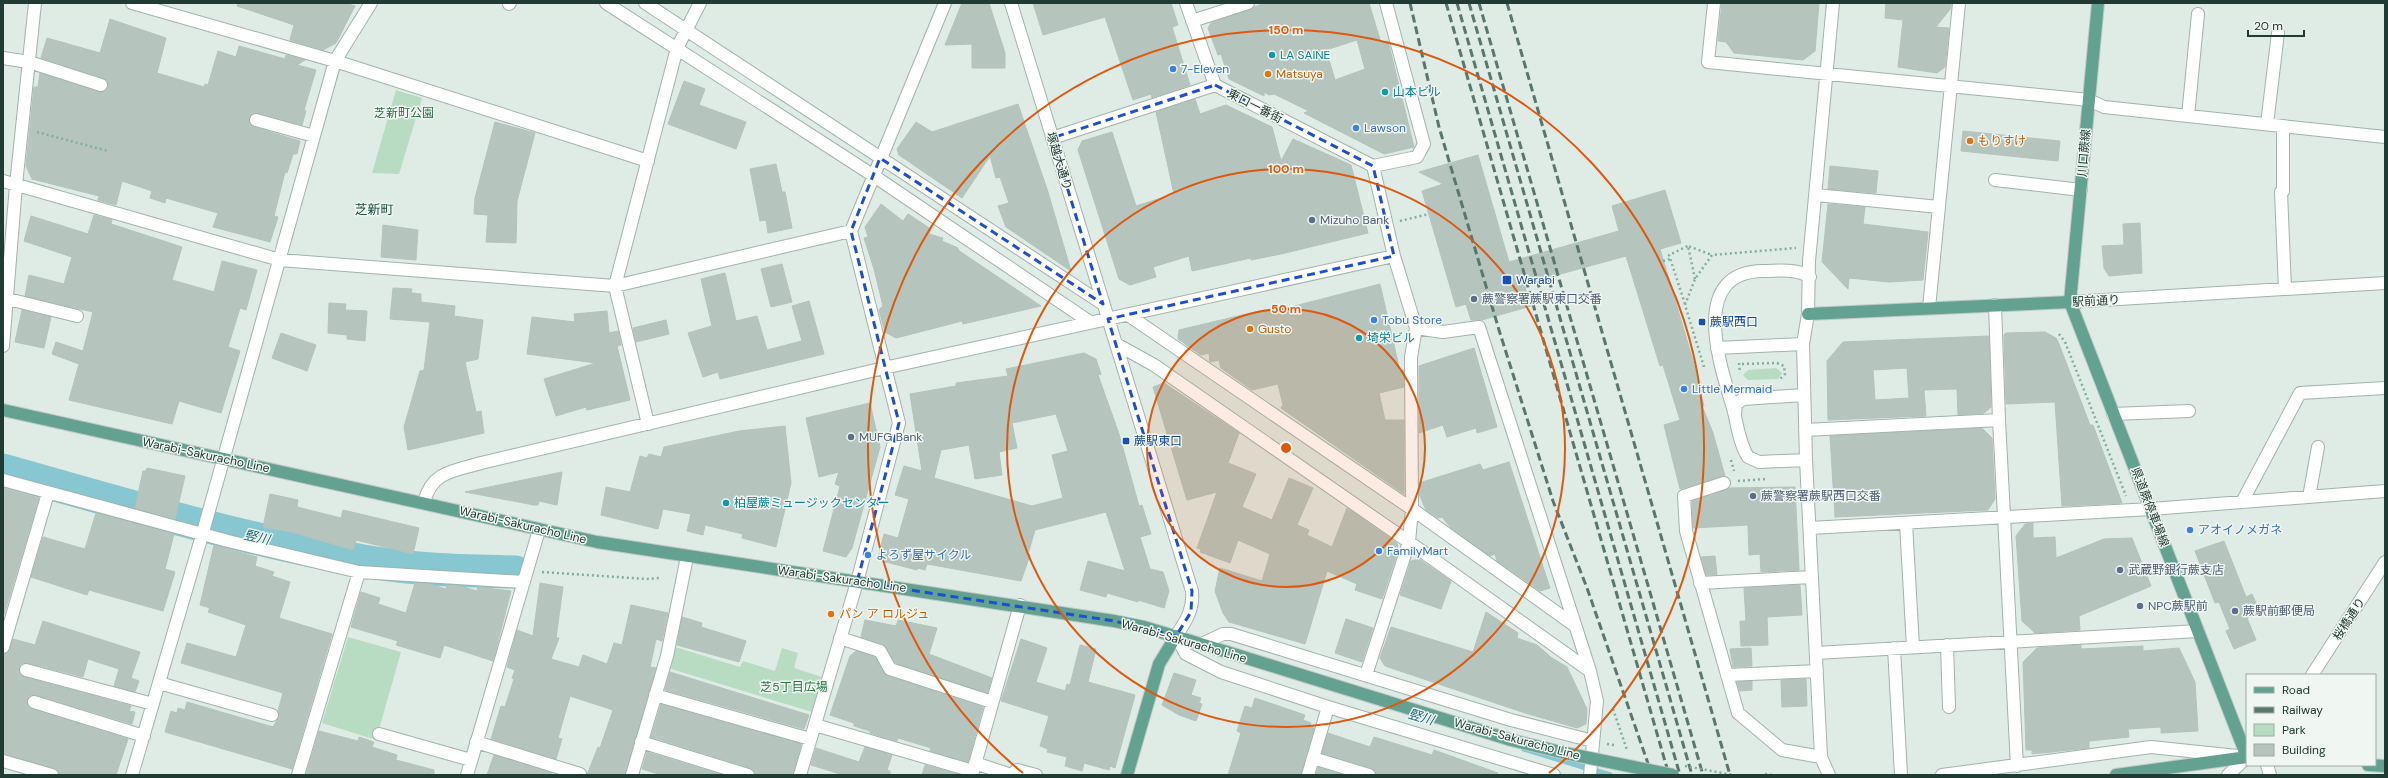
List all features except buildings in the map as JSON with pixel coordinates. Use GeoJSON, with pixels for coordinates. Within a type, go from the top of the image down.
{"type":"FeatureCollection","features":[{"type":"Feature","properties":{"kind":"main road","name":"川口蕨線"},"geometry":{"type":"LineString","coordinates":[[2070,302],[2098,3]]}},
{"type":"Feature","properties":{"kind":"main road","name":"駅前通り"},"geometry":{"type":"LineString","coordinates":[[1808,314],[2070,302]]}},
{"type":"Feature","properties":{"kind":"main road","name":"県道蕨停車場線"},"geometry":{"type":"LineString","coordinates":[[2070,302],[2246,754]]}},
{"type":"Feature","properties":{"kind":"main road","name":"Warabi-Sakuracho Line"},"geometry":{"type":"LineString","coordinates":[[3,410],[223,460],[424,502],[539,530],[597,542],[857,582],[1020,605],[1114,621],[1176,636],[1511,740],[1564,754],[1673,775]]}},
{"type":"Feature","properties":{"kind":"main road"},"geometry":{"type":"LineString","coordinates":[[1128,775],[1159,664],[1176,636]]}},
{"type":"Feature","properties":{"kind":"main road"},"geometry":{"type":"LineString","coordinates":[[2116,775],[2246,757]]}},
{"type":"Feature","properties":{"kind":"street"},"geometry":{"type":"LineString","coordinates":[[3,346],[8,299],[16,185],[35,3]]}},
{"type":"Feature","properties":{"kind":"street"},"geometry":{"type":"LineString","coordinates":[[132,3],[335,61],[648,161]]}},
{"type":"Feature","properties":{"kind":"street"},"geometry":{"type":"LineString","coordinates":[[132,775],[208,516],[335,61],[372,3]]}},
{"type":"Feature","properties":{"kind":"street"},"geometry":{"type":"LineString","coordinates":[[606,3],[874,176],[1090,322]]}},
{"type":"Feature","properties":{"kind":"street"},"geometry":{"type":"LineString","coordinates":[[645,3],[686,28],[880,158],[1103,304]]}},
{"type":"Feature","properties":{"kind":"street"},"geometry":{"type":"LineString","coordinates":[[648,424],[615,286],[677,48],[700,3]]}},
{"type":"Feature","properties":{"kind":"street"},"geometry":{"type":"LineString","coordinates":[[800,775],[857,582],[899,423],[884,368],[851,231],[945,3]]}},
{"type":"Feature","properties":{"kind":"street","name":"塚越大通り"},"geometry":{"type":"LineString","coordinates":[[1010,3],[1192,591],[1193,602],[1191,612],[1176,636]]}},
{"type":"Feature","properties":{"kind":"street","name":"東口一番街"},"geometry":{"type":"LineString","coordinates":[[1186,3],[1215,85],[1373,166]]}},
{"type":"Feature","properties":{"kind":"street"},"geometry":{"type":"LineString","coordinates":[[1192,21],[1248,3]]}},
{"type":"Feature","properties":{"kind":"street"},"geometry":{"type":"LineString","coordinates":[[1366,675],[1409,542],[1412,509],[1411,357],[1416,328],[1394,256],[1373,166],[1417,157],[1424,144],[1386,3]]}},
{"type":"Feature","properties":{"kind":"street"},"geometry":{"type":"LineString","coordinates":[[1714,3],[1708,62],[2089,100],[2104,107],[2385,137]]}},
{"type":"Feature","properties":{"kind":"street"},"geometry":{"type":"LineString","coordinates":[[1829,775],[1821,757],[1806,460],[1803,344],[1808,314],[1810,278],[1809,261],[1833,3]]}},
{"type":"Feature","properties":{"kind":"street"},"geometry":{"type":"LineString","coordinates":[[1929,308],[1960,3]]}},
{"type":"Feature","properties":{"kind":"street"},"geometry":{"type":"LineString","coordinates":[[2188,116],[2198,14]]}},
{"type":"Feature","properties":{"kind":"street"},"geometry":{"type":"LineString","coordinates":[[2267,124],[2278,33]]}},
{"type":"Feature","properties":{"kind":"street"},"geometry":{"type":"LineString","coordinates":[[3,58],[29,62],[101,85]]}},
{"type":"Feature","properties":{"kind":"street"},"geometry":{"type":"LineString","coordinates":[[1052,138],[1215,85]]}},
{"type":"Feature","properties":{"kind":"street"},"geometry":{"type":"LineString","coordinates":[[256,120],[314,136]]}},
{"type":"Feature","properties":{"kind":"street"},"geometry":{"type":"LineString","coordinates":[[2283,126],[2283,191],[2281,192],[2285,289]]}},
{"type":"Feature","properties":{"kind":"street"},"geometry":{"type":"LineString","coordinates":[[1995,180],[2081,190]]}},
{"type":"Feature","properties":{"kind":"street"},"geometry":{"type":"LineString","coordinates":[[3,181],[280,260],[615,286],[851,231]]}},
{"type":"Feature","properties":{"kind":"street"},"geometry":{"type":"LineString","coordinates":[[1816,195],[1939,207]]}},
{"type":"Feature","properties":{"kind":"street"},"geometry":{"type":"LineString","coordinates":[[424,502],[426,493],[434,481],[445,474],[481,463],[884,368],[1394,256]]}},
{"type":"Feature","properties":{"kind":"street"},"geometry":{"type":"LineString","coordinates":[[1806,460],[1765,462],[1753,460],[1745,452],[1721,370],[1714,331],[1714,315],[1720,296],[1731,280],[1750,271],[1798,271],[1810,278]]}},
{"type":"Feature","properties":{"kind":"street","name":"駅前通り"},"geometry":{"type":"LineString","coordinates":[[2070,302],[2385,283]]}},
{"type":"Feature","properties":{"kind":"street"},"geometry":{"type":"LineString","coordinates":[[8,299],[78,316]]}},
{"type":"Feature","properties":{"kind":"street"},"geometry":{"type":"LineString","coordinates":[[1996,305],[1999,420],[2006,518],[2017,766]]}},
{"type":"Feature","properties":{"kind":"street"},"geometry":{"type":"LineString","coordinates":[[1128,315],[1412,509],[1574,625]]}},
{"type":"Feature","properties":{"kind":"street"},"geometry":{"type":"LineString","coordinates":[[1416,328],[1443,332],[1479,327],[1590,671],[1597,701],[1592,741],[1590,775]]}},
{"type":"Feature","properties":{"kind":"street"},"geometry":{"type":"LineString","coordinates":[[1116,344],[1154,365],[1409,542],[1590,671]]}},
{"type":"Feature","properties":{"kind":"street"},"geometry":{"type":"LineString","coordinates":[[1717,348],[1803,344]]}},
{"type":"Feature","properties":{"kind":"street"},"geometry":{"type":"LineString","coordinates":[[2242,502],[2300,393],[2385,388]]}},
{"type":"Feature","properties":{"kind":"street"},"geometry":{"type":"LineString","coordinates":[[1735,416],[1736,404],[1743,399],[1804,395]]}},
{"type":"Feature","properties":{"kind":"street"},"geometry":{"type":"LineString","coordinates":[[2114,414],[2189,411]]}},
{"type":"Feature","properties":{"kind":"street"},"geometry":{"type":"LineString","coordinates":[[1805,430],[1999,420]]}},
{"type":"Feature","properties":{"kind":"street"},"geometry":{"type":"LineString","coordinates":[[2309,497],[2318,447]]}},
{"type":"Feature","properties":{"kind":"street"},"geometry":{"type":"LineString","coordinates":[[3,480],[48,493],[359,572],[524,582]]}},
{"type":"Feature","properties":{"kind":"street"},"geometry":{"type":"LineString","coordinates":[[1724,483],[1684,496],[1686,532],[1738,713],[1782,750],[1821,757]]}},
{"type":"Feature","properties":{"kind":"street"},"geometry":{"type":"LineString","coordinates":[[1810,528],[2151,509],[2385,491]]}},
{"type":"Feature","properties":{"kind":"street"},"geometry":{"type":"LineString","coordinates":[[3,647],[48,493]]}},
{"type":"Feature","properties":{"kind":"street"},"geometry":{"type":"LineString","coordinates":[[1906,523],[1913,647]]}},
{"type":"Feature","properties":{"kind":"street"},"geometry":{"type":"LineString","coordinates":[[466,775],[539,530]]}},
{"type":"Feature","properties":{"kind":"street"},"geometry":{"type":"LineString","coordinates":[[632,775],[667,656],[687,556]]}},
{"type":"Feature","properties":{"kind":"street","name":"桜橋通り"},"geometry":{"type":"LineString","coordinates":[[2313,674],[2385,562]]}},
{"type":"Feature","properties":{"kind":"street"},"geometry":{"type":"LineString","coordinates":[[298,775],[359,572]]}},
{"type":"Feature","properties":{"kind":"street"},"geometry":{"type":"LineString","coordinates":[[1700,583],[1812,577]]}},
{"type":"Feature","properties":{"kind":"street"},"geometry":{"type":"LineString","coordinates":[[973,770],[1020,605]]}},
{"type":"Feature","properties":{"kind":"street"},"geometry":{"type":"LineString","coordinates":[[1816,653],[2198,630]]}},
{"type":"Feature","properties":{"kind":"street"},"geometry":{"type":"LineString","coordinates":[[1202,644],[1223,634],[1231,634],[1512,720],[1592,741]]}},
{"type":"Feature","properties":{"kind":"street"},"geometry":{"type":"LineString","coordinates":[[1176,636],[1186,654],[1221,672],[1328,707],[1554,775]]}},
{"type":"Feature","properties":{"kind":"street"},"geometry":{"type":"LineString","coordinates":[[840,638],[880,651],[890,669],[992,702]]}},
{"type":"Feature","properties":{"kind":"street"},"geometry":{"type":"LineString","coordinates":[[1947,645],[1949,707]]}},
{"type":"Feature","properties":{"kind":"street"},"geometry":{"type":"LineString","coordinates":[[1894,648],[1902,775]]}},
{"type":"Feature","properties":{"kind":"street"},"geometry":{"type":"LineString","coordinates":[[26,670],[153,704]]}},
{"type":"Feature","properties":{"kind":"street"},"geometry":{"type":"LineString","coordinates":[[1727,675],[1817,671]]}},
{"type":"Feature","properties":{"kind":"street"},"geometry":{"type":"LineString","coordinates":[[159,683],[272,715]]}},
{"type":"Feature","properties":{"kind":"street"},"geometry":{"type":"LineString","coordinates":[[655,695],[810,739]]}},
{"type":"Feature","properties":{"kind":"street"},"geometry":{"type":"LineString","coordinates":[[34,702],[144,736]]}},
{"type":"Feature","properties":{"kind":"street"},"geometry":{"type":"LineString","coordinates":[[1308,775],[1328,707]]}},
{"type":"Feature","properties":{"kind":"street"},"geometry":{"type":"LineString","coordinates":[[814,725],[973,770],[1011,775],[1017,770],[1036,775]]}},
{"type":"Feature","properties":{"kind":"street"},"geometry":{"type":"LineString","coordinates":[[379,734],[471,760]]}},
{"type":"Feature","properties":{"kind":"street"},"geometry":{"type":"LineString","coordinates":[[476,742],[580,774]]}},
{"type":"Feature","properties":{"kind":"street"},"geometry":{"type":"LineString","coordinates":[[641,742],[748,775]]}},
{"type":"Feature","properties":{"kind":"street"},"geometry":{"type":"LineString","coordinates":[[1942,775],[2151,747],[2246,757]]}},
{"type":"Feature","properties":{"kind":"street"},"geometry":{"type":"LineString","coordinates":[[1313,758],[1369,775]]}},
{"type":"Feature","properties":{"kind":"street"},"geometry":{"type":"LineString","coordinates":[[2228,775],[2246,758]]}},
{"type":"Feature","properties":{"kind":"street"},"geometry":{"type":"LineString","coordinates":[[3,761],[52,775]]}},
{"type":"Feature","properties":{"kind":"path"},"geometry":{"type":"LineString","coordinates":[[22,128],[108,151]]}},
{"type":"Feature","properties":{"kind":"path"},"geometry":{"type":"LineString","coordinates":[[1386,224],[1429,214]]}},
{"type":"Feature","properties":{"kind":"path"},"geometry":{"type":"LineString","coordinates":[[1685,305],[1669,255],[1688,246],[1712,255]]}},
{"type":"Feature","properties":{"kind":"path"},"geometry":{"type":"LineString","coordinates":[[1688,246],[1695,279]]}},
{"type":"Feature","properties":{"kind":"path"},"geometry":{"type":"LineString","coordinates":[[1663,261],[1670,259]]}},
{"type":"Feature","properties":{"kind":"path"},"geometry":{"type":"LineString","coordinates":[[2059,334],[2063,337],[2132,510]]}},
{"type":"Feature","properties":{"kind":"path"},"geometry":{"type":"LineString","coordinates":[[1731,363],[1778,363],[1784,366],[1786,368],[1784,377],[1771,381]]}},
{"type":"Feature","properties":{"kind":"path"},"geometry":{"type":"LineString","coordinates":[[1739,364],[1741,377]]}},
{"type":"Feature","properties":{"kind":"path"},"geometry":{"type":"LineString","coordinates":[[538,572],[647,579],[660,578]]}},
{"type":"Feature","properties":{"kind":"path"},"geometry":{"type":"LineString","coordinates":[[1597,701],[1610,703],[1628,753]]}},
{"type":"Feature","properties":{"kind":"path"},"geometry":{"type":"LineString","coordinates":[[1766,774],[1773,775]]}},
{"type":"Feature","properties":{"kind":"highlighted area"},"geometry":{"type":"Polygon","coordinates":[[[1215,85],[1373,166],[1394,256],[1108,319],[1192,591],[1191,612],[1176,636],[1114,621],[857,582],[899,423],[851,231],[880,158],[1103,304],[1052,138],[1215,85]]]}},
{"type":"Feature","properties":{"kind":"green space","name":"芝新町公園"},"geometry":{"type":"Polygon","coordinates":[[[396,90],[422,98],[399,174],[372,173],[396,90]]]}},
{"type":"Feature","properties":{"kind":"green space"},"geometry":{"type":"Polygon","coordinates":[[[1776,368],[1782,373],[1778,379],[1748,380],[1743,375],[1748,370],[1776,368]]]}},
{"type":"Feature","properties":{"kind":"green space"},"geometry":{"type":"Polygon","coordinates":[[[348,637],[401,652],[376,740],[322,723],[348,637]]]}},
{"type":"Feature","properties":{"kind":"green space","name":"芝5丁目広場"},"geometry":{"type":"Polygon","coordinates":[[[675,647],[740,667],[743,661],[775,671],[782,648],[798,653],[794,668],[822,677],[812,712],[668,668],[675,647]]]}},
{"type":"Feature","properties":{"kind":"waterway","name":"竪川"},"geometry":{"type":"LineString","coordinates":[[3,470],[227,532],[317,552],[382,564],[420,568],[516,572]]}},
{"type":"Feature","properties":{"kind":"waterway","name":"竪川"},"geometry":{"type":"LineString","coordinates":[[1524,749],[1610,775]]}},
{"type":"Feature","properties":{"kind":"railway"},"geometry":{"type":"LineString","coordinates":[[1410,3],[1439,127],[1499,330],[1553,501],[1587,588],[1652,775]]}},
{"type":"Feature","properties":{"kind":"railway"},"geometry":{"type":"LineString","coordinates":[[1446,3],[1669,775]]}},
{"type":"Feature","properties":{"kind":"railway"},"geometry":{"type":"LineString","coordinates":[[1457,3],[1680,775]]}},
{"type":"Feature","properties":{"kind":"railway"},"geometry":{"type":"LineString","coordinates":[[1469,3],[1692,775]]}},
{"type":"Feature","properties":{"kind":"railway"},"geometry":{"type":"LineString","coordinates":[[1479,3],[1703,775]]}},
{"type":"Feature","properties":{"kind":"railway"},"geometry":{"type":"LineString","coordinates":[[1507,3],[1730,775]]}},
{"type":"Feature","properties":{"kind":"place","name":"LA SAINE"},"geometry":{"type":"Point","coordinates":[1272,55]}},
{"type":"Feature","properties":{"kind":"place","name":"7-Eleven"},"geometry":{"type":"Point","coordinates":[1173,69]}},
{"type":"Feature","properties":{"kind":"place","name":"Matsuya"},"geometry":{"type":"Point","coordinates":[1268,74]}},
{"type":"Feature","properties":{"kind":"place","name":"山本ビル"},"geometry":{"type":"Point","coordinates":[1385,92]}},
{"type":"Feature","properties":{"kind":"place","name":"Lawson"},"geometry":{"type":"Point","coordinates":[1356,128]}},
{"type":"Feature","properties":{"kind":"place","name":"もりすけ"},"geometry":{"type":"Point","coordinates":[1970,141]}},
{"type":"Feature","properties":{"kind":"place","name":"Mizuho Bank"},"geometry":{"type":"Point","coordinates":[1312,220]}},
{"type":"Feature","properties":{"kind":"place","name":"Warabi"},"geometry":{"type":"Point","coordinates":[1507,280]}},
{"type":"Feature","properties":{"kind":"place","name":"蕨警察署蕨駅東口交番"},"geometry":{"type":"Point","coordinates":[1474,299]}},
{"type":"Feature","properties":{"kind":"place","name":"Tobu Store"},"geometry":{"type":"Point","coordinates":[1374,320]}},
{"type":"Feature","properties":{"kind":"place","name":"蕨駅西口"},"geometry":{"type":"Point","coordinates":[1702,322]}},
{"type":"Feature","properties":{"kind":"place","name":"Gusto"},"geometry":{"type":"Point","coordinates":[1250,329]}},
{"type":"Feature","properties":{"kind":"place","name":"埼栄ビル"},"geometry":{"type":"Point","coordinates":[1359,338]}},
{"type":"Feature","properties":{"kind":"place","name":"Little Mermaid"},"geometry":{"type":"Point","coordinates":[1684,389]}},
{"type":"Feature","properties":{"kind":"place","name":"MUFG Bank"},"geometry":{"type":"Point","coordinates":[851,437]}},
{"type":"Feature","properties":{"kind":"place","name":"蕨駅東口"},"geometry":{"type":"Point","coordinates":[1126,441]}},
{"type":"Feature","properties":{"kind":"place","name":"蕨警察署蕨駅西口交番"},"geometry":{"type":"Point","coordinates":[1753,496]}},
{"type":"Feature","properties":{"kind":"place","name":"柏屋蕨ミュージックセンター"},"geometry":{"type":"Point","coordinates":[726,503]}},
{"type":"Feature","properties":{"kind":"place","name":"アオイノメガネ"},"geometry":{"type":"Point","coordinates":[2190,530]}},
{"type":"Feature","properties":{"kind":"place","name":"FamilyMart"},"geometry":{"type":"Point","coordinates":[1379,551]}},
{"type":"Feature","properties":{"kind":"place","name":"よろず屋サイクル"},"geometry":{"type":"Point","coordinates":[868,555]}},
{"type":"Feature","properties":{"kind":"place","name":"武蔵野銀行蕨支店"},"geometry":{"type":"Point","coordinates":[2120,570]}},
{"type":"Feature","properties":{"kind":"place","name":"NPC蕨駅前"},"geometry":{"type":"Point","coordinates":[2140,606]}},
{"type":"Feature","properties":{"kind":"place","name":"蕨駅前郵便局"},"geometry":{"type":"Point","coordinates":[2235,611]}},
{"type":"Feature","properties":{"kind":"place","name":"パン ア ロルジュ"},"geometry":{"type":"Point","coordinates":[831,614]}},
{"type":"Feature","properties":{"kind":"district","name":"芝新町"},"geometry":{"type":"Point","coordinates":[374,209]}}]}
